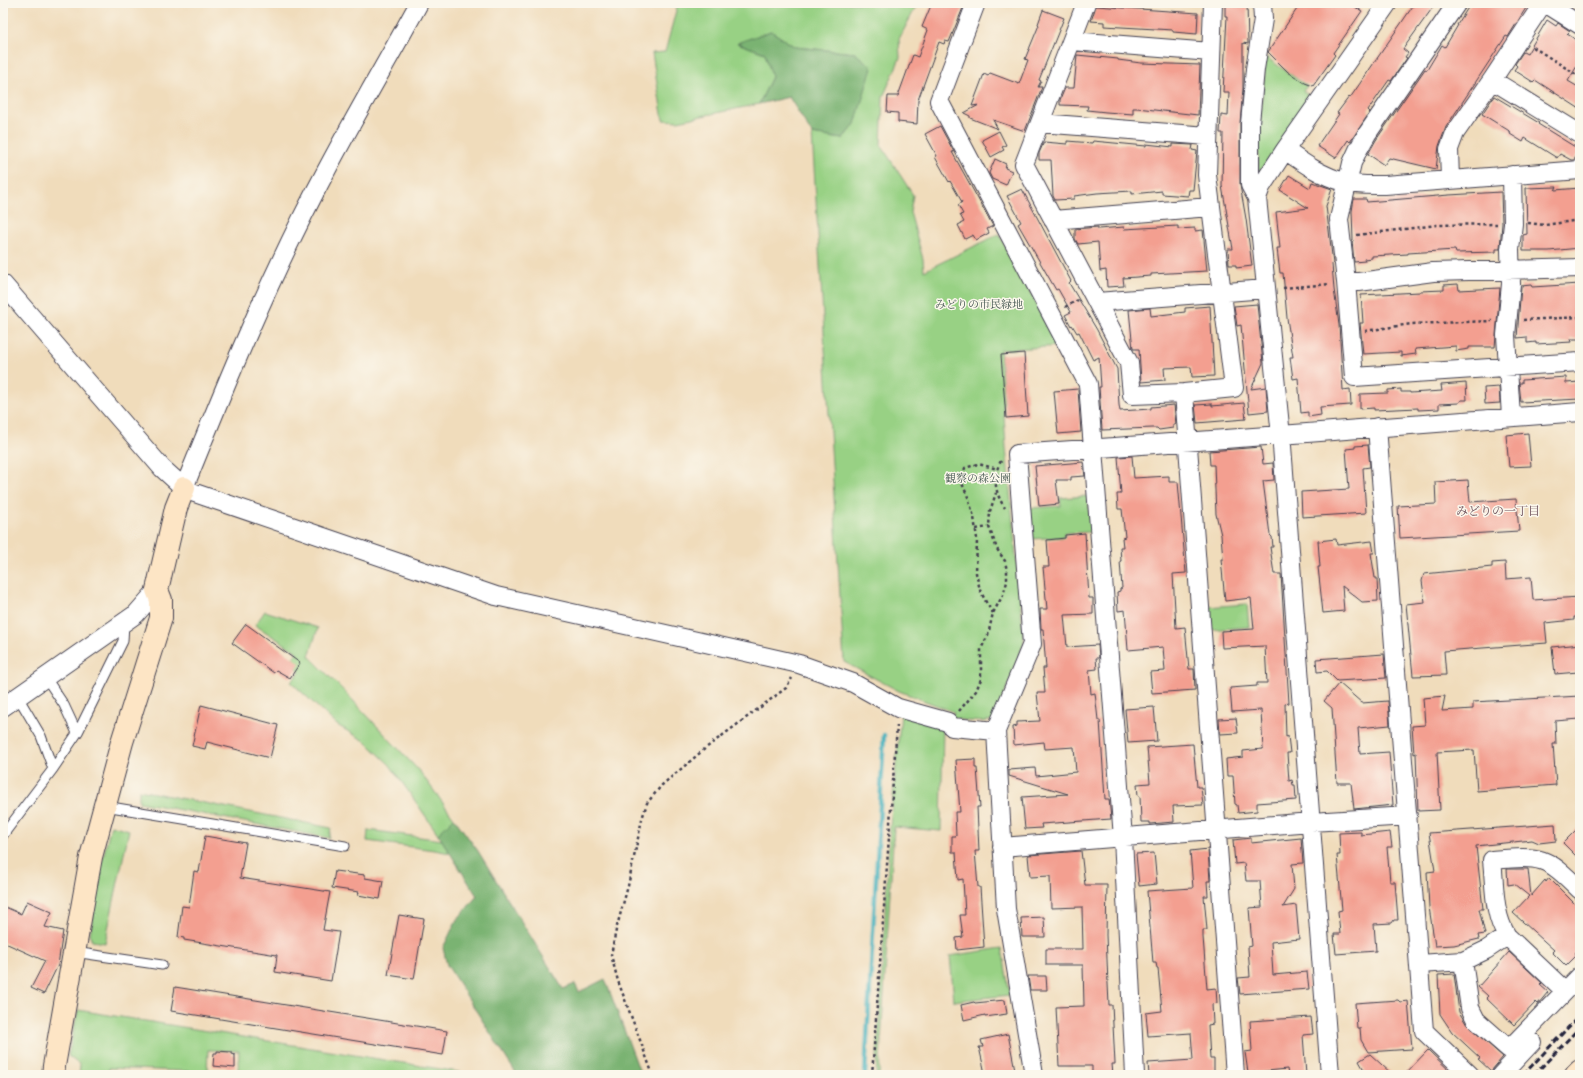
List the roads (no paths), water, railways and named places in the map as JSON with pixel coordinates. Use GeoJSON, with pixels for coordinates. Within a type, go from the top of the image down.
{"type":"FeatureCollection","features":[{"type":"Feature","properties":{"kind":"street"},"geometry":{"type":"LineString","coordinates":[[3,707],[136,614],[157,590],[176,508],[228,377],[282,258],[325,173],[419,3]]}},
{"type":"Feature","properties":{"kind":"street"},"geometry":{"type":"LineString","coordinates":[[976,3],[939,101],[1088,384],[1123,838],[1135,1075]]}},
{"type":"Feature","properties":{"kind":"street"},"geometry":{"type":"LineString","coordinates":[[1086,3],[1024,164],[1129,363],[1132,395],[1184,393],[1234,388],[1207,175],[1213,3]]}},
{"type":"Feature","properties":{"kind":"street"},"geometry":{"type":"LineString","coordinates":[[1258,198],[1250,185],[1250,123],[1255,70],[1263,19],[1262,3]]}},
{"type":"Feature","properties":{"kind":"street"},"geometry":{"type":"LineString","coordinates":[[1330,1075],[1271,289],[1258,198],[1261,187],[1285,150],[1388,3]]}},
{"type":"Feature","properties":{"kind":"street"},"geometry":{"type":"LineString","coordinates":[[1457,3],[1367,134],[1358,150],[1346,183],[1339,219],[1354,377],[1580,362]]}},
{"type":"Feature","properties":{"kind":"street"},"geometry":{"type":"LineString","coordinates":[[1450,180],[1450,142],[1544,3],[1580,25]]}},
{"type":"Feature","properties":{"kind":"street"},"geometry":{"type":"LineString","coordinates":[[1072,41],[1211,52]]}},
{"type":"Feature","properties":{"kind":"street"},"geometry":{"type":"LineString","coordinates":[[1492,80],[1580,134]]}},
{"type":"Feature","properties":{"kind":"street"},"geometry":{"type":"LineString","coordinates":[[1040,123],[1208,136]]}},
{"type":"Feature","properties":{"kind":"street"},"geometry":{"type":"LineString","coordinates":[[1285,150],[1312,168],[1331,178],[1346,183],[1365,185],[1385,185],[1580,170]]}},
{"type":"Feature","properties":{"kind":"street"},"geometry":{"type":"LineString","coordinates":[[1512,175],[1513,224],[1510,270],[1511,284],[1506,334],[1512,417]]}},
{"type":"Feature","properties":{"kind":"street"},"geometry":{"type":"LineString","coordinates":[[1053,220],[1210,207]]}},
{"type":"Feature","properties":{"kind":"street"},"geometry":{"type":"LineString","coordinates":[[1346,282],[1359,282],[1433,272],[1580,268]]}},
{"type":"Feature","properties":{"kind":"street"},"geometry":{"type":"LineString","coordinates":[[3,284],[162,468],[184,488],[496,596],[799,664],[853,683],[898,708],[948,722],[952,727],[996,731]]}},
{"type":"Feature","properties":{"kind":"street"},"geometry":{"type":"LineString","coordinates":[[1094,298],[1271,289]]}},
{"type":"Feature","properties":{"kind":"street"},"geometry":{"type":"LineString","coordinates":[[1184,393],[1186,442],[1217,830],[1234,1075]]}},
{"type":"Feature","properties":{"kind":"street"},"geometry":{"type":"LineString","coordinates":[[1034,1075],[1006,909],[996,731],[1032,644],[1017,454],[1580,412]]}},
{"type":"Feature","properties":{"kind":"street"},"geometry":{"type":"LineString","coordinates":[[1377,427],[1420,964],[1424,1031],[1470,1075]]}},
{"type":"Feature","properties":{"kind":"street"},"geometry":{"type":"LineString","coordinates":[[53,1075],[92,857],[122,742],[161,618],[161,600],[157,590]]}},
{"type":"Feature","properties":{"kind":"street"},"geometry":{"type":"LineString","coordinates":[[1002,847],[1311,822],[1408,816]]}},
{"type":"Feature","properties":{"kind":"street"},"geometry":{"type":"LineString","coordinates":[[1572,992],[1507,936],[1500,924],[1498,915],[1492,860],[1534,858],[1543,860],[1561,872],[1580,890]]}},
{"type":"Feature","properties":{"kind":"street"},"geometry":{"type":"LineString","coordinates":[[1420,964],[1463,961],[1486,950],[1507,936]]}},
{"type":"Feature","properties":{"kind":"street"},"geometry":{"type":"LineString","coordinates":[[1463,961],[1470,1008],[1476,1020],[1509,1049],[1572,992]]}},
{"type":"Feature","properties":{"kind":"street"},"geometry":{"type":"LineString","coordinates":[[1501,1075],[1572,992],[1580,976]]}},
{"type":"Feature","properties":{"kind":"street"},"geometry":{"type":"LineString","coordinates":[[1576,1075],[1580,1071]]}},
{"type":"Feature","properties":{"kind":"lane"},"geometry":{"type":"LineString","coordinates":[[3,835],[54,769],[77,733],[123,641],[124,623]]}},
{"type":"Feature","properties":{"kind":"lane"},"geometry":{"type":"LineString","coordinates":[[46,678],[64,705],[77,733]]}},
{"type":"Feature","properties":{"kind":"lane"},"geometry":{"type":"LineString","coordinates":[[18,696],[41,736],[54,769]]}},
{"type":"Feature","properties":{"kind":"lane"},"geometry":{"type":"LineString","coordinates":[[105,806],[345,846]]}},
{"type":"Feature","properties":{"kind":"lane"},"geometry":{"type":"LineString","coordinates":[[74,952],[162,965]]}},
{"type":"Feature","properties":{"kind":"waterway"},"geometry":{"type":"LineString","coordinates":[[865,1075],[884,735]]}},
{"type":"Feature","properties":{"kind":"railway"},"geometry":{"type":"LineString","coordinates":[[1523,1075],[1580,1015]]}},
{"type":"Feature","properties":{"kind":"railway"},"geometry":{"type":"LineString","coordinates":[[1534,1075],[1580,1027]]}},
{"type":"Feature","properties":{"kind":"district","name":"みどりの一丁目"},"geometry":{"type":"Point","coordinates":[1498,511]}},
{"type":"Feature","properties":{"kind":"park label","name":"みどりの市民緑地"},"geometry":{"type":"Point","coordinates":[979,304]}},
{"type":"Feature","properties":{"kind":"park label","name":"観察の森公園"},"geometry":{"type":"Point","coordinates":[978,478]}}]}
